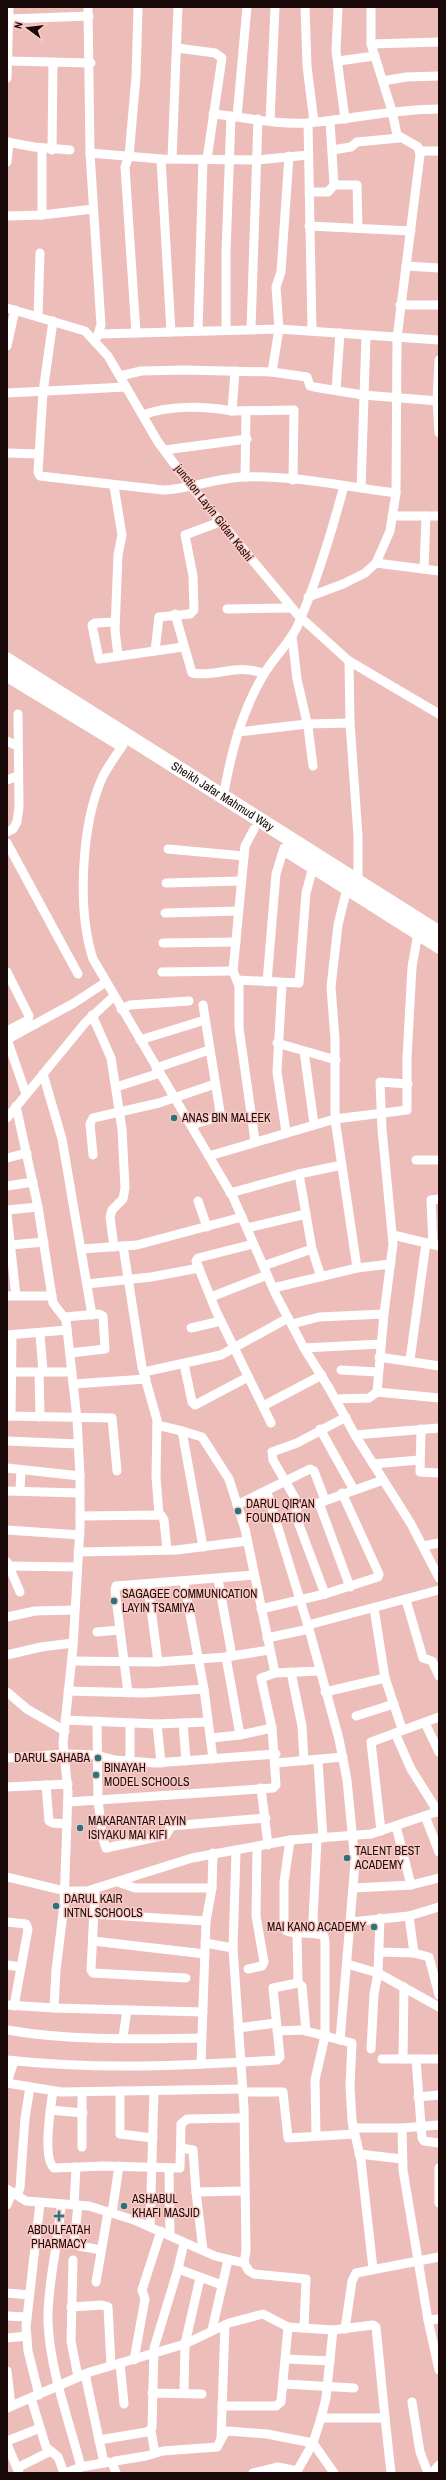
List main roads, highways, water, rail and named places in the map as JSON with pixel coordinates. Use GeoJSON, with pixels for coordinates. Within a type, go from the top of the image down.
{"type":"FeatureCollection","features":[{"type":"Feature","properties":{"kind":"main road","name":"Sheikh Jafar Mahmud Way"},"geometry":{"type":"LineString","coordinates":[[7,660],[223,797],[352,885],[418,933],[439,946]]}},
{"type":"Feature","properties":{"kind":"main road","name":"Sheikh Jafar Mahmud Way"},"geometry":{"type":"LineString","coordinates":[[7,674],[123,745],[313,867],[352,885],[439,933]]}},
{"type":"Feature","properties":{"kind":"place","name":"ANAS BIN MALEEK"},"geometry":{"type":"Point","coordinates":[174,1118]}},
{"type":"Feature","properties":{"kind":"place","name":"DARUL QIR'AN FOUNDATION"},"geometry":{"type":"Point","coordinates":[238,1511]}},
{"type":"Feature","properties":{"kind":"place","name":"SAGAGEE COMMUNICATION LAYIN TSAMIYA"},"geometry":{"type":"Point","coordinates":[114,1601]}},
{"type":"Feature","properties":{"kind":"place","name":"DARUL SAHABA"},"geometry":{"type":"Point","coordinates":[98,1758]}},
{"type":"Feature","properties":{"kind":"place","name":"BINAYAH MODEL SCHOOLS"},"geometry":{"type":"Point","coordinates":[96,1775]}},
{"type":"Feature","properties":{"kind":"place","name":"MAKARANTAR LAYIN ISIYAKU MAI KIFI"},"geometry":{"type":"Point","coordinates":[80,1828]}},
{"type":"Feature","properties":{"kind":"place","name":"TALENT BEST ACADEMY"},"geometry":{"type":"Point","coordinates":[347,1858]}},
{"type":"Feature","properties":{"kind":"place","name":"DARUL KAIR INTNL SCHOOLS"},"geometry":{"type":"Point","coordinates":[56,1906]}},
{"type":"Feature","properties":{"kind":"place","name":"MAI KANO ACADEMY"},"geometry":{"type":"Point","coordinates":[374,1927]}},
{"type":"Feature","properties":{"kind":"place","name":"ASHABUL KHAFI MASJID"},"geometry":{"type":"Point","coordinates":[124,2206]}},
{"type":"Feature","properties":{"kind":"place","name":"ABDULFATAH PHARMACY"},"geometry":{"type":"Point","coordinates":[59,2216]}}]}
